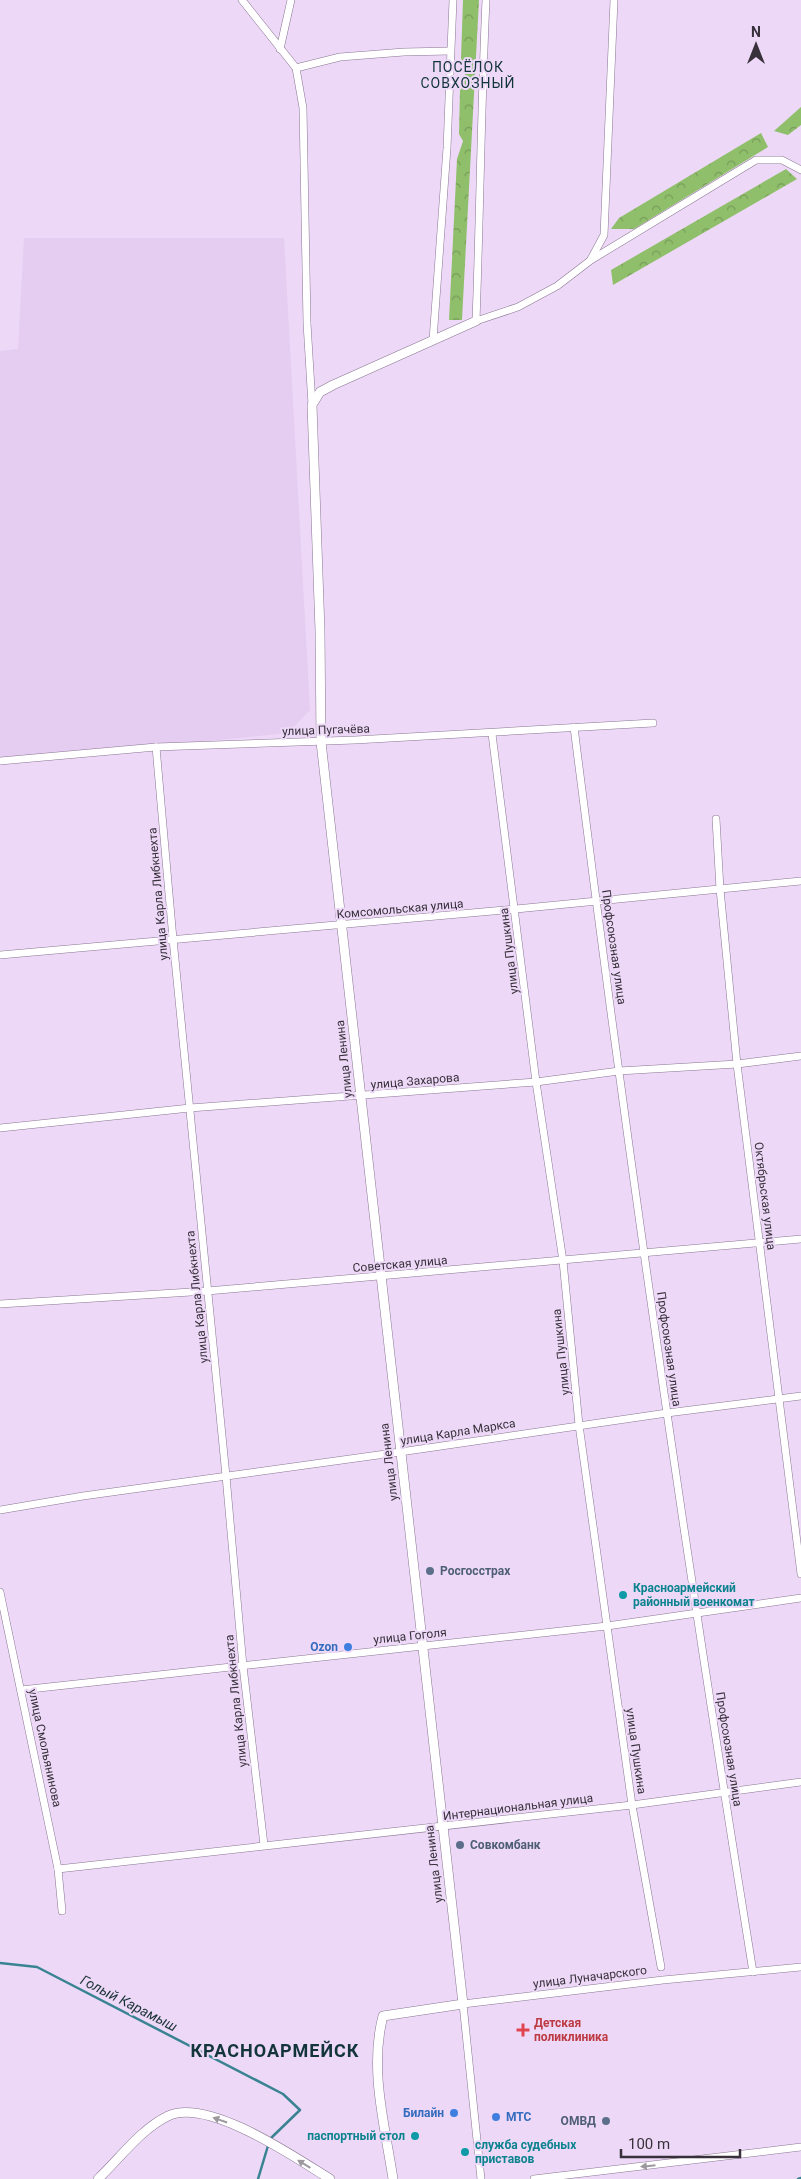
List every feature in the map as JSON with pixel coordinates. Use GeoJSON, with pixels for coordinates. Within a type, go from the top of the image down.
{"type":"FeatureCollection","features":[{"type":"Feature","properties":{"kind":"street"},"geometry":{"type":"LineString","coordinates":[[242,0],[296,68],[303,108],[307,322],[312,405]]}},
{"type":"Feature","properties":{"kind":"street"},"geometry":{"type":"LineString","coordinates":[[280,49],[290,0]]}},
{"type":"Feature","properties":{"kind":"street"},"geometry":{"type":"LineString","coordinates":[[433,340],[447,148],[453,0]]}},
{"type":"Feature","properties":{"kind":"street"},"geometry":{"type":"LineString","coordinates":[[476,321],[482,153],[482,77],[486,0]]}},
{"type":"Feature","properties":{"kind":"street"},"geometry":{"type":"LineString","coordinates":[[591,260],[604,235],[614,0]]}},
{"type":"Feature","properties":{"kind":"street"},"geometry":{"type":"LineString","coordinates":[[296,68],[340,57],[450,50]]}},
{"type":"Feature","properties":{"kind":"street"},"geometry":{"type":"LineString","coordinates":[[312,405],[320,392],[333,385],[476,321],[518,307],[557,286],[591,260],[756,160],[782,160],[801,170]]}},
{"type":"Feature","properties":{"kind":"street","name":"улица Ленина"},"geometry":{"type":"LineString","coordinates":[[312,405],[320,631],[320,742],[423,1646],[481,2179]]}},
{"type":"Feature","properties":{"kind":"street","name":"улица Пугачёва"},"geometry":{"type":"LineString","coordinates":[[0,761],[156,747],[492,734],[653,723]]}},
{"type":"Feature","properties":{"kind":"street","name":"Профсоюзная улица"},"geometry":{"type":"LineString","coordinates":[[574,727],[643,1253],[696,1612],[753,1972]]}},
{"type":"Feature","properties":{"kind":"street","name":"улица Пушкина"},"geometry":{"type":"LineString","coordinates":[[492,734],[516,909],[536,1082],[563,1261],[579,1425],[632,1805],[661,1967]]}},
{"type":"Feature","properties":{"kind":"street","name":"улица Карла Либкнехта"},"geometry":{"type":"LineString","coordinates":[[156,747],[243,1666],[264,1845]]}},
{"type":"Feature","properties":{"kind":"street","name":"Октябрьская улица"},"geometry":{"type":"LineString","coordinates":[[716,819],[720,889],[737,1064],[801,1574]]}},
{"type":"Feature","properties":{"kind":"street","name":"Комсомольская улица"},"geometry":{"type":"LineString","coordinates":[[0,955],[516,909],[801,881]]}},
{"type":"Feature","properties":{"kind":"street","name":"улица Захарова"},"geometry":{"type":"LineString","coordinates":[[0,1128],[190,1108],[361,1097],[536,1082],[619,1071],[737,1064],[801,1056]]}},
{"type":"Feature","properties":{"kind":"street","name":"Советская улица"},"geometry":{"type":"LineString","coordinates":[[0,1304],[207,1291],[380,1277],[801,1239]]}},
{"type":"Feature","properties":{"kind":"street","name":"улица Карла Маркса"},"geometry":{"type":"LineString","coordinates":[[0,1510],[83,1496],[400,1452],[667,1412],[801,1396]]}},
{"type":"Feature","properties":{"kind":"street","name":"улица Смольянинова"},"geometry":{"type":"LineString","coordinates":[[0,1592],[58,1869],[62,1911]]}},
{"type":"Feature","properties":{"kind":"street","name":"улица Гоголя"},"geometry":{"type":"LineString","coordinates":[[21,1690],[607,1626],[801,1598]]}},
{"type":"Feature","properties":{"kind":"street","name":"Интернациональная улица"},"geometry":{"type":"LineString","coordinates":[[58,1869],[632,1805],[801,1782]]}},
{"type":"Feature","properties":{"kind":"street","name":"улица Луначарского"},"geometry":{"type":"LineString","coordinates":[[393,2179],[377,2069],[378,2036],[383,2016],[463,2004],[801,1967]]}},
{"type":"Feature","properties":{"kind":"street"},"geometry":{"type":"LineString","coordinates":[[99,2179],[145,2132],[169,2115],[196,2111],[242,2127],[330,2179]]}},
{"type":"Feature","properties":{"kind":"street"},"geometry":{"type":"LineString","coordinates":[[534,2179],[801,2147]]}},
{"type":"Feature","properties":{"kind":"shaded area"},"geometry":{"type":"Polygon","coordinates":[[[24,238],[284,238],[310,710],[288,733],[0,763],[0,351],[18,349],[24,238]]]}},
{"type":"Feature","properties":{"kind":"green space"},"geometry":{"type":"Polygon","coordinates":[[[463,0],[479,0],[462,320],[449,320],[457,159],[463,141],[459,134],[460,89],[466,72],[461,58],[463,0]]]}},
{"type":"Feature","properties":{"kind":"green space"},"geometry":{"type":"Polygon","coordinates":[[[801,107],[801,125],[788,135],[774,131],[801,107]]]}},
{"type":"Feature","properties":{"kind":"green space"},"geometry":{"type":"Polygon","coordinates":[[[761,133],[768,147],[634,229],[611,229],[619,218],[761,133]]]}},
{"type":"Feature","properties":{"kind":"green space"},"geometry":{"type":"Polygon","coordinates":[[[786,169],[797,179],[613,285],[611,270],[786,169]]]}},
{"type":"Feature","properties":{"kind":"waterway","name":"Голый Карамыш"},"geometry":{"type":"LineString","coordinates":[[0,1963],[37,1967],[283,2094],[300,2110],[270,2139],[258,2179]]}},
{"type":"Feature","properties":{"kind":"place","name":"Росгосстрах"},"geometry":{"type":"Point","coordinates":[430,1571]}},
{"type":"Feature","properties":{"kind":"place","name":"Красноармейский районный военкомат"},"geometry":{"type":"Point","coordinates":[623,1595]}},
{"type":"Feature","properties":{"kind":"place","name":"Ozon"},"geometry":{"type":"Point","coordinates":[348,1647]}},
{"type":"Feature","properties":{"kind":"place","name":"Совкомбанк"},"geometry":{"type":"Point","coordinates":[460,1845]}},
{"type":"Feature","properties":{"kind":"place","name":"Детская поликлиника"},"geometry":{"type":"Point","coordinates":[523,2030]}},
{"type":"Feature","properties":{"kind":"place","name":"Билайн"},"geometry":{"type":"Point","coordinates":[454,2113]}},
{"type":"Feature","properties":{"kind":"place","name":"МТС"},"geometry":{"type":"Point","coordinates":[496,2117]}},
{"type":"Feature","properties":{"kind":"place","name":"ОМВД"},"geometry":{"type":"Point","coordinates":[606,2121]}},
{"type":"Feature","properties":{"kind":"place","name":"паспортный стол"},"geometry":{"type":"Point","coordinates":[415,2136]}},
{"type":"Feature","properties":{"kind":"place","name":"служба судебных приставов"},"geometry":{"type":"Point","coordinates":[465,2152]}},
{"type":"Feature","properties":{"kind":"district","name":"ПОСЁЛОК СОВХОЗНЫЙ"},"geometry":{"type":"Point","coordinates":[468,76]}},
{"type":"Feature","properties":{"kind":"district","name":"КРАСНОАРМЕЙСК"},"geometry":{"type":"Point","coordinates":[275,2051]}}]}
